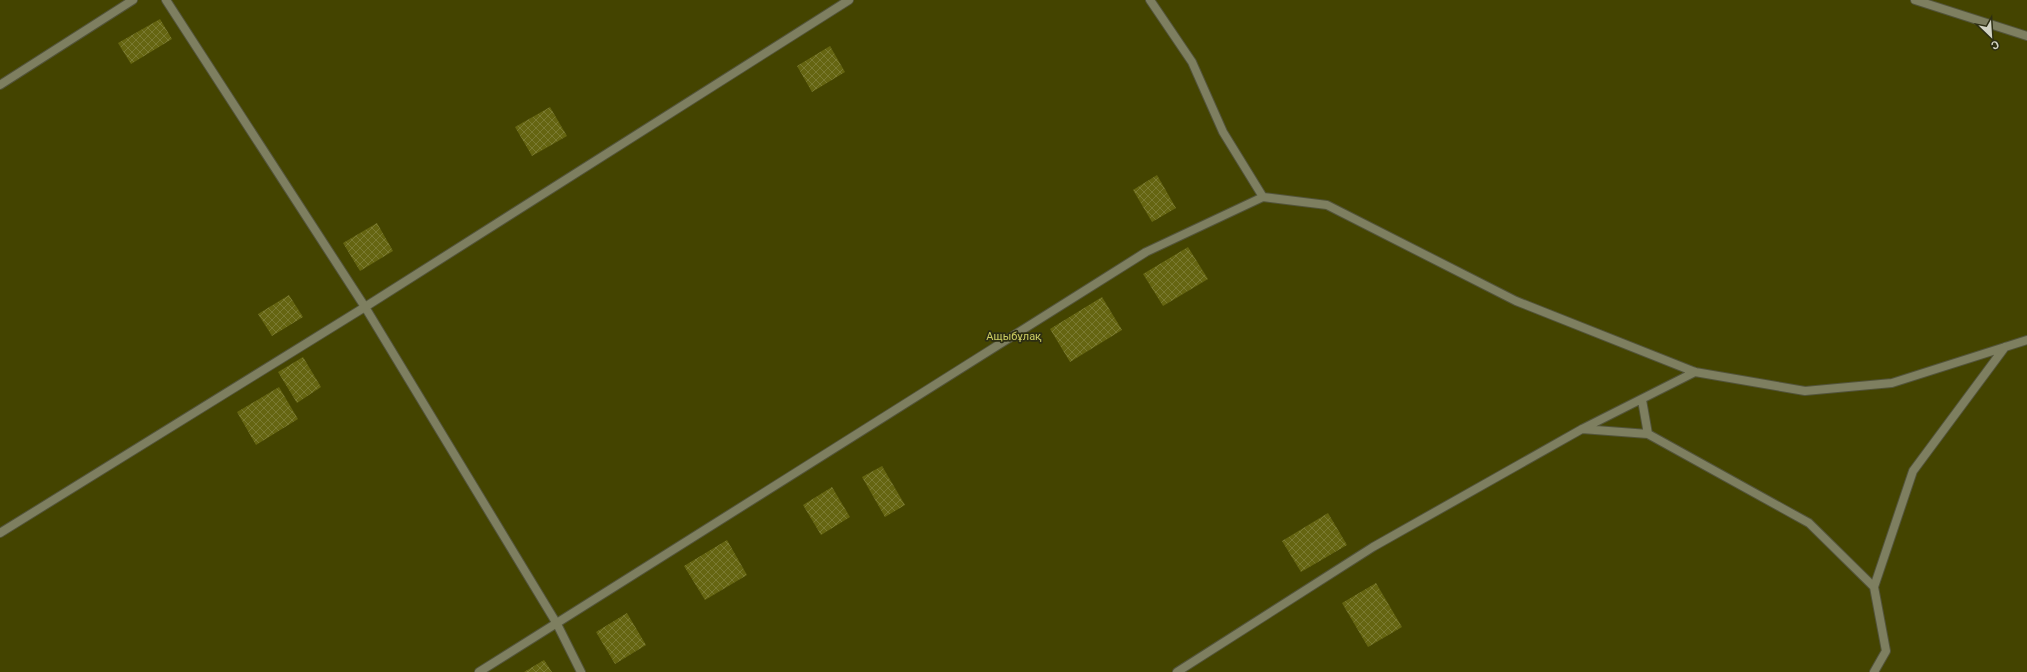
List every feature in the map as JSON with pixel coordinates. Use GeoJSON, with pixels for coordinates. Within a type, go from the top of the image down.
{"type":"FeatureCollection","features":[{"type":"Feature","properties":{"kind":"street"},"geometry":{"type":"LineString","coordinates":[[0,85],[134,0]]}},
{"type":"Feature","properties":{"kind":"street"},"geometry":{"type":"LineString","coordinates":[[166,0],[365,307],[557,624],[581,672]]}},
{"type":"Feature","properties":{"kind":"street"},"geometry":{"type":"LineString","coordinates":[[0,533],[365,307],[849,0]]}},
{"type":"Feature","properties":{"kind":"street"},"geometry":{"type":"LineString","coordinates":[[1150,0],[1192,62],[1224,132],[1263,197]]}},
{"type":"Feature","properties":{"kind":"street"},"geometry":{"type":"LineString","coordinates":[[1915,0],[2027,36]]}},
{"type":"Feature","properties":{"kind":"street"},"geometry":{"type":"LineString","coordinates":[[479,672],[1146,252],[1263,197],[1327,206],[1516,301],[1695,372],[1805,391],[1892,383],[2027,340]]}},
{"type":"Feature","properties":{"kind":"street"},"geometry":{"type":"LineString","coordinates":[[1874,672],[1886,651],[1874,588],[1913,471],[2005,347]]}},
{"type":"Feature","properties":{"kind":"street"},"geometry":{"type":"LineString","coordinates":[[1177,672],[1373,547],[1582,429],[1695,372]]}},
{"type":"Feature","properties":{"kind":"street"},"geometry":{"type":"LineString","coordinates":[[1642,400],[1648,434]]}},
{"type":"Feature","properties":{"kind":"street"},"geometry":{"type":"LineString","coordinates":[[1582,429],[1648,434],[1809,523],[1874,588]]}},
{"type":"Feature","properties":{"kind":"green space","name":"Ащыбұлақ"},"geometry":{"type":"Polygon","coordinates":[[[0,0],[2027,0],[2027,672],[0,672],[0,0]]]}},
{"type":"Feature","properties":{"kind":"building"},"geometry":{"type":"Polygon","coordinates":[[[160,19],[172,39],[131,64],[118,43],[160,19]]]}},
{"type":"Feature","properties":{"kind":"building"},"geometry":{"type":"Polygon","coordinates":[[[830,46],[845,72],[812,92],[797,66],[830,46]]]}},
{"type":"Feature","properties":{"kind":"building"},"geometry":{"type":"Polygon","coordinates":[[[550,107],[567,136],[532,156],[515,127],[550,107]]]}},
{"type":"Feature","properties":{"kind":"building"},"geometry":{"type":"Polygon","coordinates":[[[1157,175],[1176,208],[1152,222],[1133,190],[1157,175]]]}},
{"type":"Feature","properties":{"kind":"building"},"geometry":{"type":"Polygon","coordinates":[[[377,223],[393,251],[360,271],[343,243],[377,223]]]}},
{"type":"Feature","properties":{"kind":"building"},"geometry":{"type":"Polygon","coordinates":[[[1188,247],[1208,279],[1163,306],[1143,274],[1188,247]]]}},
{"type":"Feature","properties":{"kind":"building"},"geometry":{"type":"Polygon","coordinates":[[[289,295],[303,317],[272,336],[258,314],[289,295]]]}},
{"type":"Feature","properties":{"kind":"building"},"geometry":{"type":"Polygon","coordinates":[[[1102,297],[1122,330],[1070,362],[1050,329],[1102,297]]]}},
{"type":"Feature","properties":{"kind":"building"},"geometry":{"type":"Polygon","coordinates":[[[303,357],[321,387],[297,403],[278,372],[303,357]]]}},
{"type":"Feature","properties":{"kind":"building"},"geometry":{"type":"Polygon","coordinates":[[[279,387],[298,419],[256,445],[237,412],[279,387]]]}},
{"type":"Feature","properties":{"kind":"building"},"geometry":{"type":"Polygon","coordinates":[[[882,466],[905,505],[885,517],[862,477],[882,466]]]}},
{"type":"Feature","properties":{"kind":"building"},"geometry":{"type":"Polygon","coordinates":[[[832,487],[850,517],[821,535],[803,505],[832,487]]]}},
{"type":"Feature","properties":{"kind":"building"},"geometry":{"type":"Polygon","coordinates":[[[1328,513],[1347,545],[1301,572],[1282,541],[1328,513]]]}},
{"type":"Feature","properties":{"kind":"building"},"geometry":{"type":"Polygon","coordinates":[[[727,540],[747,575],[705,600],[684,566],[727,540]]]}},
{"type":"Feature","properties":{"kind":"building"},"geometry":{"type":"Polygon","coordinates":[[[1376,583],[1402,627],[1368,647],[1342,603],[1376,583]]]}},
{"type":"Feature","properties":{"kind":"building"},"geometry":{"type":"Polygon","coordinates":[[[627,613],[646,645],[615,664],[596,632],[627,613]]]}},
{"type":"Feature","properties":{"kind":"building"},"geometry":{"type":"Polygon","coordinates":[[[544,660],[552,672],[524,672],[544,660]]]}}]}
